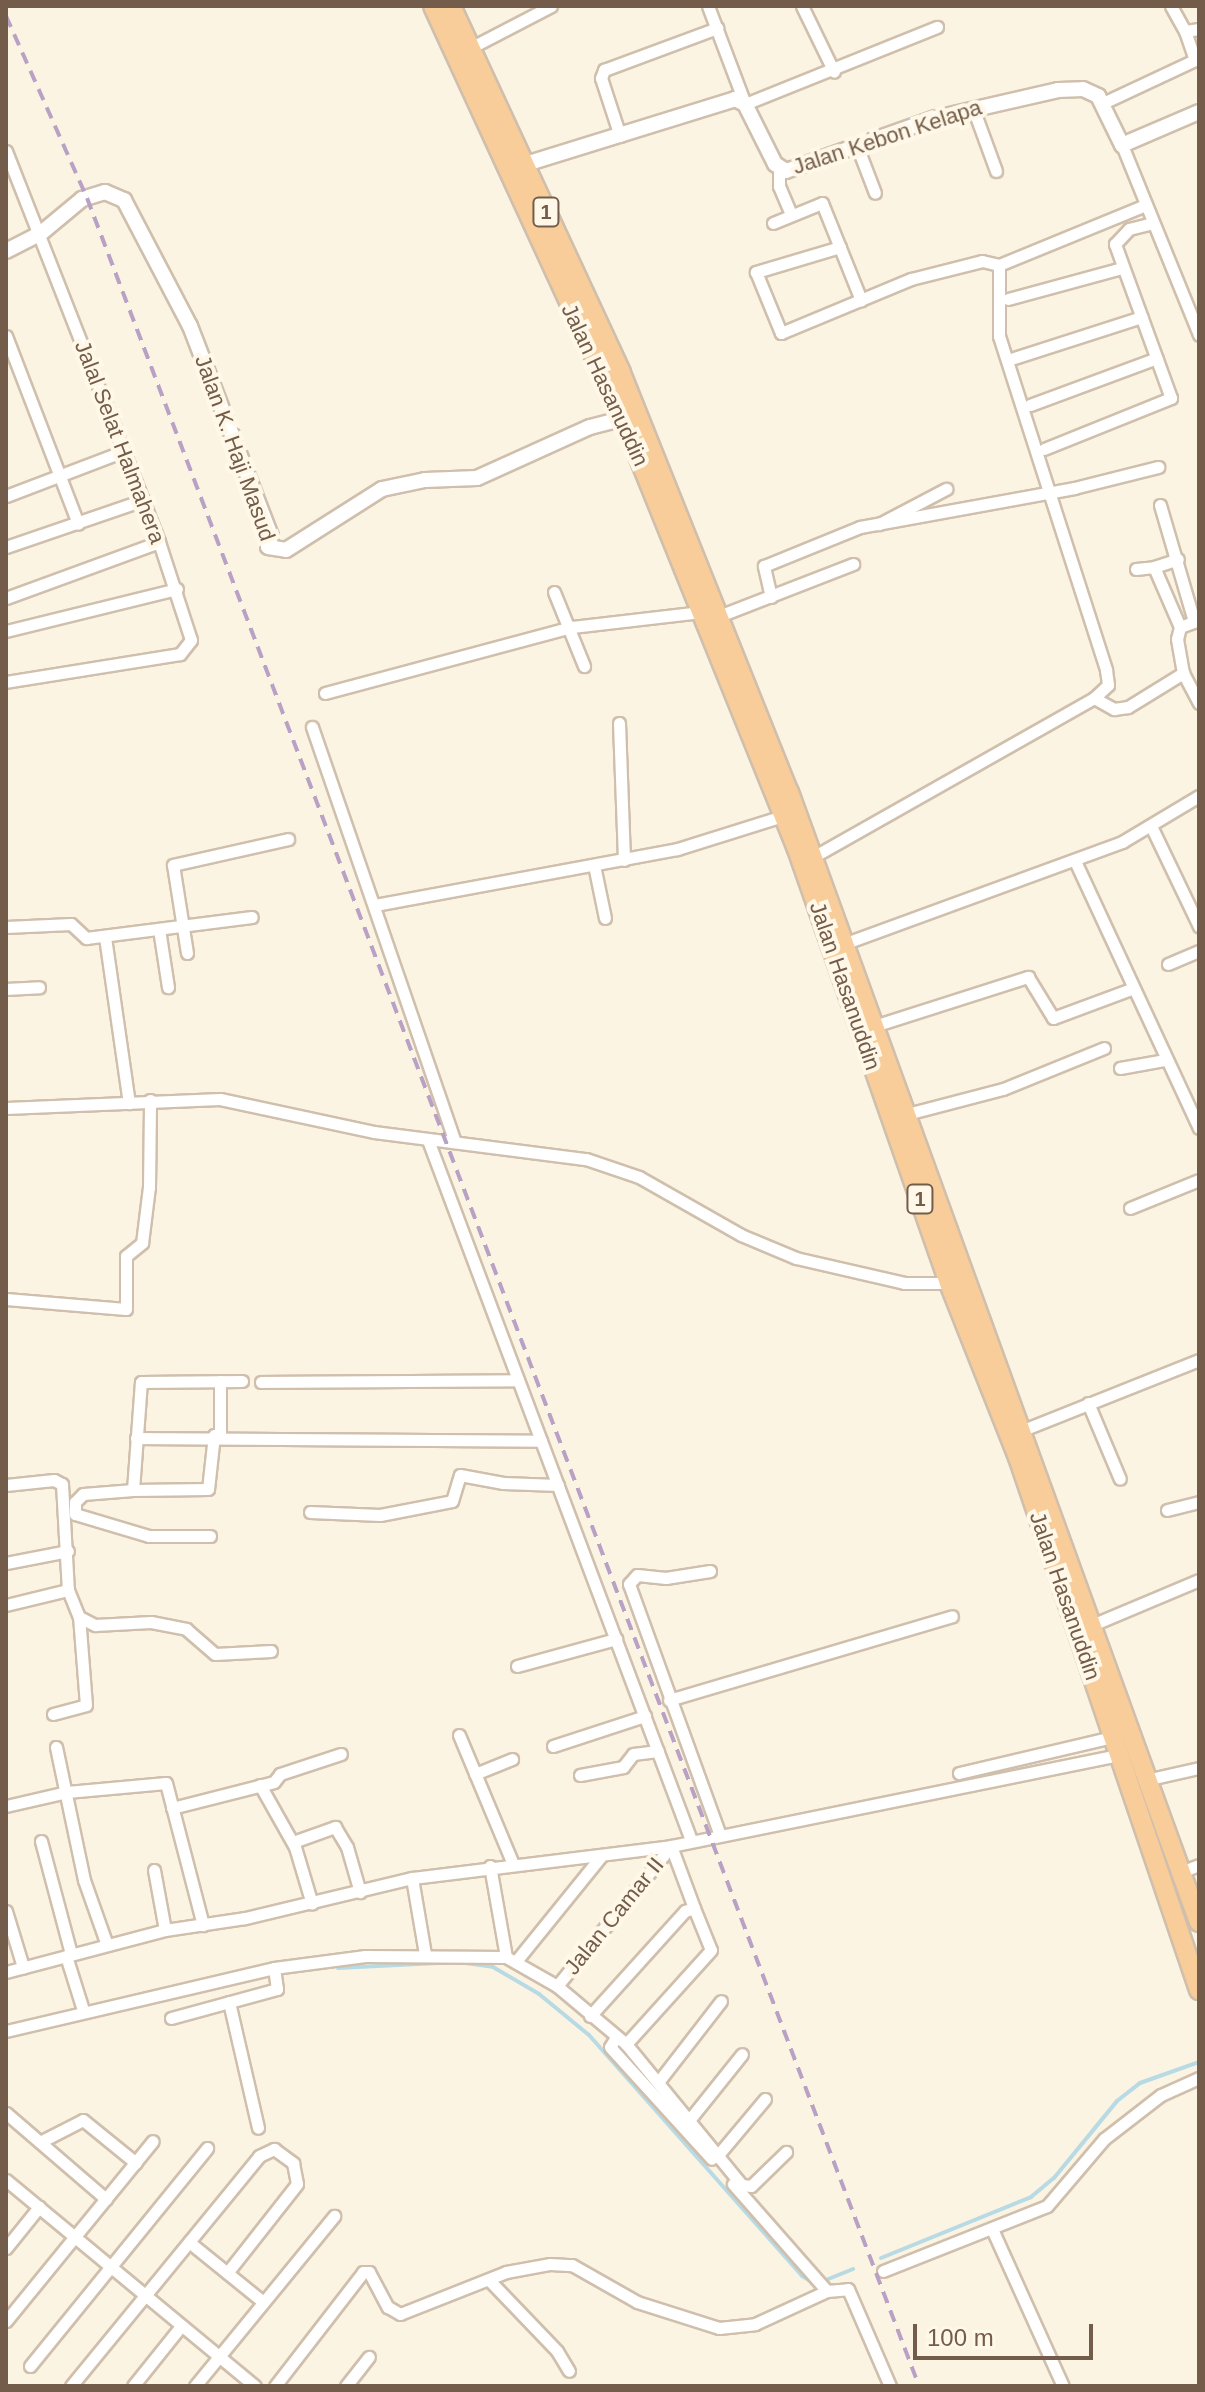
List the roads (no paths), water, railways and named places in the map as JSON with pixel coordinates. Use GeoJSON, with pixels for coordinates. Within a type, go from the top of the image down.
{"type":"FeatureCollection","features":[{"type":"Feature","properties":{"kind":"highway","name":"Jalan Hasanuddin"},"geometry":{"type":"LineString","coordinates":[[433,6],[517,167]]}},
{"type":"Feature","properties":{"kind":"highway","name":"Jalan Hasanuddin"},"geometry":{"type":"LineString","coordinates":[[451,6],[517,167],[630,418],[813,857],[1150,1779],[1199,1922]]}},
{"type":"Feature","properties":{"kind":"highway","name":"Jalan Hasanuddin"},"geometry":{"type":"LineString","coordinates":[[710,614],[949,1283],[1018,1457],[1199,1990]]}},
{"type":"Feature","properties":{"kind":"street"},"geometry":{"type":"LineString","coordinates":[[470,48],[551,6]]}},
{"type":"Feature","properties":{"kind":"street"},"geometry":{"type":"LineString","coordinates":[[708,6],[745,104]]}},
{"type":"Feature","properties":{"kind":"street"},"geometry":{"type":"LineString","coordinates":[[802,6],[834,72]]}},
{"type":"Feature","properties":{"kind":"street"},"geometry":{"type":"LineString","coordinates":[[1171,6],[1185,31],[1195,60],[1107,109],[1199,335]]}},
{"type":"Feature","properties":{"kind":"street"},"geometry":{"type":"LineString","coordinates":[[517,167],[719,102],[745,104],[834,72],[937,27]]}},
{"type":"Feature","properties":{"kind":"street"},"geometry":{"type":"LineString","coordinates":[[620,136],[601,78],[604,70],[717,28]]}},
{"type":"Feature","properties":{"kind":"street"},"geometry":{"type":"LineString","coordinates":[[1185,31],[1199,29]]}},
{"type":"Feature","properties":{"kind":"street","name":"Jalan Kebon Kelapa"},"geometry":{"type":"LineString","coordinates":[[745,104],[779,168],[793,169],[973,108],[1073,88],[1090,91],[1107,109],[1150,133]]}},
{"type":"Feature","properties":{"kind":"street"},"geometry":{"type":"LineString","coordinates":[[973,108],[996,171]]}},
{"type":"Feature","properties":{"kind":"street"},"geometry":{"type":"LineString","coordinates":[[1122,145],[1199,112]]}},
{"type":"Feature","properties":{"kind":"street"},"geometry":{"type":"LineString","coordinates":[[857,146],[875,193]]}},
{"type":"Feature","properties":{"kind":"street","name":"Jalal Selat Halmahera"},"geometry":{"type":"LineString","coordinates":[[6,151],[177,589],[191,640],[186,651],[6,682]]}},
{"type":"Feature","properties":{"kind":"street"},"geometry":{"type":"LineString","coordinates":[[779,168],[779,186],[791,214]]}},
{"type":"Feature","properties":{"kind":"street","name":"Jalan K. Haji Masud"},"geometry":{"type":"LineString","coordinates":[[6,251],[40,234],[82,199],[105,192],[124,200],[190,326],[271,536],[268,547],[286,550],[382,489],[477,478],[630,418]]}},
{"type":"Feature","properties":{"kind":"street"},"geometry":{"type":"LineString","coordinates":[[773,223],[822,203],[861,300]]}},
{"type":"Feature","properties":{"kind":"street"},"geometry":{"type":"LineString","coordinates":[[840,247],[756,272],[781,333],[941,269],[982,261],[999,265],[1145,205]]}},
{"type":"Feature","properties":{"kind":"street"},"geometry":{"type":"LineString","coordinates":[[1044,449],[1169,402],[1157,358],[1122,268],[1117,237],[1153,223]]}},
{"type":"Feature","properties":{"kind":"street"},"geometry":{"type":"LineString","coordinates":[[813,857],[1094,698],[1108,685],[1051,492],[999,336],[999,265]]}},
{"type":"Feature","properties":{"kind":"street"},"geometry":{"type":"LineString","coordinates":[[1008,299],[1122,268]]}},
{"type":"Feature","properties":{"kind":"street"},"geometry":{"type":"LineString","coordinates":[[1014,358],[1142,317]]}},
{"type":"Feature","properties":{"kind":"street"},"geometry":{"type":"LineString","coordinates":[[6,336],[78,524]]}},
{"type":"Feature","properties":{"kind":"street"},"geometry":{"type":"LineString","coordinates":[[1030,405],[1157,358]]}},
{"type":"Feature","properties":{"kind":"street"},"geometry":{"type":"LineString","coordinates":[[6,496],[124,451]]}},
{"type":"Feature","properties":{"kind":"street"},"geometry":{"type":"LineString","coordinates":[[878,524],[1051,492],[1158,467]]}},
{"type":"Feature","properties":{"kind":"street"},"geometry":{"type":"LineString","coordinates":[[771,597],[764,566],[878,524],[946,489]]}},
{"type":"Feature","properties":{"kind":"street"},"geometry":{"type":"LineString","coordinates":[[6,547],[143,500]]}},
{"type":"Feature","properties":{"kind":"street"},"geometry":{"type":"LineString","coordinates":[[1160,505],[1196,621],[1180,627]]}},
{"type":"Feature","properties":{"kind":"street"},"geometry":{"type":"LineString","coordinates":[[6,598],[159,542]]}},
{"type":"Feature","properties":{"kind":"street"},"geometry":{"type":"LineString","coordinates":[[1136,569],[1178,559]]}},
{"type":"Feature","properties":{"kind":"street"},"geometry":{"type":"LineString","coordinates":[[325,693],[572,627],[710,614],[771,597],[853,564]]}},
{"type":"Feature","properties":{"kind":"street"},"geometry":{"type":"LineString","coordinates":[[1154,567],[1180,627],[1177,639],[1183,673],[1199,703]]}},
{"type":"Feature","properties":{"kind":"street"},"geometry":{"type":"LineString","coordinates":[[6,631],[177,589]]}},
{"type":"Feature","properties":{"kind":"street"},"geometry":{"type":"LineString","coordinates":[[554,592],[572,627],[584,666]]}},
{"type":"Feature","properties":{"kind":"street"},"geometry":{"type":"LineString","coordinates":[[1094,698],[1114,709],[1128,707],[1183,673]]}},
{"type":"Feature","properties":{"kind":"street"},"geometry":{"type":"LineString","coordinates":[[619,723],[624,860]]}},
{"type":"Feature","properties":{"kind":"street"},"geometry":{"type":"LineString","coordinates":[[312,727],[455,1142]]}},
{"type":"Feature","properties":{"kind":"street"},"geometry":{"type":"LineString","coordinates":[[846,943],[1075,861],[1152,828],[1199,796]]}},
{"type":"Feature","properties":{"kind":"street"},"geometry":{"type":"LineString","coordinates":[[375,905],[677,849],[783,816]]}},
{"type":"Feature","properties":{"kind":"street"},"geometry":{"type":"LineString","coordinates":[[1152,828],[1199,926]]}},
{"type":"Feature","properties":{"kind":"street"},"geometry":{"type":"LineString","coordinates":[[187,953],[186,924],[173,865],[288,839]]}},
{"type":"Feature","properties":{"kind":"street"},"geometry":{"type":"LineString","coordinates":[[1075,861],[1165,1060],[1195,1110],[1199,1128]]}},
{"type":"Feature","properties":{"kind":"street"},"geometry":{"type":"LineString","coordinates":[[594,865],[605,918]]}},
{"type":"Feature","properties":{"kind":"street"},"geometry":{"type":"LineString","coordinates":[[6,927],[71,924],[86,938],[252,917]]}},
{"type":"Feature","properties":{"kind":"street"},"geometry":{"type":"LineString","coordinates":[[159,929],[168,987]]}},
{"type":"Feature","properties":{"kind":"street"},"geometry":{"type":"LineString","coordinates":[[105,937],[129,1103]]}},
{"type":"Feature","properties":{"kind":"street"},"geometry":{"type":"LineString","coordinates":[[1168,964],[1199,951]]}},
{"type":"Feature","properties":{"kind":"street"},"geometry":{"type":"LineString","coordinates":[[874,1026],[1028,977],[1053,1018],[1131,989]]}},
{"type":"Feature","properties":{"kind":"street"},"geometry":{"type":"LineString","coordinates":[[6,989],[39,987]]}},
{"type":"Feature","properties":{"kind":"street"},"geometry":{"type":"LineString","coordinates":[[907,1114],[1003,1089],[1104,1048]]}},
{"type":"Feature","properties":{"kind":"street"},"geometry":{"type":"LineString","coordinates":[[1120,1068],[1165,1060]]}},
{"type":"Feature","properties":{"kind":"street"},"geometry":{"type":"LineString","coordinates":[[6,1108],[220,1099],[428,1140],[533,1149],[618,1168],[741,1235],[796,1258],[904,1283],[949,1283]]}},
{"type":"Feature","properties":{"kind":"street"},"geometry":{"type":"LineString","coordinates":[[6,1299],[126,1309],[126,1256],[142,1243],[149,1187],[150,1100]]}},
{"type":"Feature","properties":{"kind":"street"},"geometry":{"type":"LineString","coordinates":[[428,1140],[691,1840]]}},
{"type":"Feature","properties":{"kind":"street"},"geometry":{"type":"LineString","coordinates":[[1130,1208],[1199,1180]]}},
{"type":"Feature","properties":{"kind":"street"},"geometry":{"type":"LineString","coordinates":[[1023,1430],[1198,1363]]}},
{"type":"Feature","properties":{"kind":"street"},"geometry":{"type":"LineString","coordinates":[[133,1490],[144,1380],[242,1381]]}},
{"type":"Feature","properties":{"kind":"street"},"geometry":{"type":"LineString","coordinates":[[261,1382],[518,1380]]}},
{"type":"Feature","properties":{"kind":"street"},"geometry":{"type":"LineString","coordinates":[[210,1536],[149,1536],[75,1514],[75,1502],[83,1494],[208,1489],[217,1435],[220,1381]]}},
{"type":"Feature","properties":{"kind":"street"},"geometry":{"type":"LineString","coordinates":[[1088,1403],[1120,1479]]}},
{"type":"Feature","properties":{"kind":"street"},"geometry":{"type":"LineString","coordinates":[[136,1438],[217,1435],[541,1441]]}},
{"type":"Feature","properties":{"kind":"street"},"geometry":{"type":"LineString","coordinates":[[310,1512],[380,1515],[452,1501],[460,1475],[503,1483],[558,1485]]}},
{"type":"Feature","properties":{"kind":"street"},"geometry":{"type":"LineString","coordinates":[[6,1485],[54,1480],[62,1484],[68,1590],[79,1617],[86,1705],[53,1714]]}},
{"type":"Feature","properties":{"kind":"street"},"geometry":{"type":"LineString","coordinates":[[1167,1510],[1199,1502]]}},
{"type":"Feature","properties":{"kind":"street"},"geometry":{"type":"LineString","coordinates":[[6,1563],[68,1551]]}},
{"type":"Feature","properties":{"kind":"street"},"geometry":{"type":"LineString","coordinates":[[710,1571],[666,1578],[637,1575],[629,1584],[719,1832]]}},
{"type":"Feature","properties":{"kind":"street"},"geometry":{"type":"LineString","coordinates":[[1092,1625],[1199,1580]]}},
{"type":"Feature","properties":{"kind":"street"},"geometry":{"type":"LineString","coordinates":[[6,1605],[68,1590]]}},
{"type":"Feature","properties":{"kind":"street"},"geometry":{"type":"LineString","coordinates":[[669,1700],[952,1616]]}},
{"type":"Feature","properties":{"kind":"street"},"geometry":{"type":"LineString","coordinates":[[79,1617],[95,1625],[151,1622],[186,1629],[215,1654],[271,1651]]}},
{"type":"Feature","properties":{"kind":"street"},"geometry":{"type":"LineString","coordinates":[[517,1666],[616,1639]]}},
{"type":"Feature","properties":{"kind":"street"},"geometry":{"type":"LineString","coordinates":[[553,1746],[645,1716]]}},
{"type":"Feature","properties":{"kind":"street"},"geometry":{"type":"LineString","coordinates":[[459,1735],[513,1864]]}},
{"type":"Feature","properties":{"kind":"street"},"geometry":{"type":"LineString","coordinates":[[959,1773],[1115,1746]]}},
{"type":"Feature","properties":{"kind":"street"},"geometry":{"type":"LineString","coordinates":[[6,1972],[165,1930],[312,1904],[412,1878],[671,1846],[719,1832],[1115,1746]]}},
{"type":"Feature","properties":{"kind":"street"},"geometry":{"type":"LineString","coordinates":[[56,1747],[84,1880],[107,1945]]}},
{"type":"Feature","properties":{"kind":"street"},"geometry":{"type":"LineString","coordinates":[[580,1775],[623,1767],[633,1754],[658,1751]]}},
{"type":"Feature","properties":{"kind":"street"},"geometry":{"type":"LineString","coordinates":[[172,1808],[260,1785],[341,1754]]}},
{"type":"Feature","properties":{"kind":"street"},"geometry":{"type":"LineString","coordinates":[[475,1774],[512,1759]]}},
{"type":"Feature","properties":{"kind":"street"},"geometry":{"type":"LineString","coordinates":[[1150,1779],[1199,1768]]}},
{"type":"Feature","properties":{"kind":"street"},"geometry":{"type":"LineString","coordinates":[[6,1806],[67,1792],[166,1782],[203,1925]]}},
{"type":"Feature","properties":{"kind":"street"},"geometry":{"type":"LineString","coordinates":[[260,1785],[293,1842],[312,1904]]}},
{"type":"Feature","properties":{"kind":"street"},"geometry":{"type":"LineString","coordinates":[[293,1842],[335,1827],[347,1847],[360,1892]]}},
{"type":"Feature","properties":{"kind":"street"},"geometry":{"type":"LineString","coordinates":[[41,1841],[83,2010]]}},
{"type":"Feature","properties":{"kind":"street"},"geometry":{"type":"LineString","coordinates":[[671,1846],[711,1950],[620,2042],[610,2047],[822,2285],[852,2293],[890,2386]]}},
{"type":"Feature","properties":{"kind":"street","name":"Jalan Camar II"},"geometry":{"type":"LineString","coordinates":[[557,1986],[671,1846]]}},
{"type":"Feature","properties":{"kind":"street"},"geometry":{"type":"LineString","coordinates":[[511,1958],[602,1855]]}},
{"type":"Feature","properties":{"kind":"street"},"geometry":{"type":"LineString","coordinates":[[1181,1872],[1199,1865]]}},
{"type":"Feature","properties":{"kind":"street"},"geometry":{"type":"LineString","coordinates":[[490,1866],[511,1958]]}},
{"type":"Feature","properties":{"kind":"street"},"geometry":{"type":"LineString","coordinates":[[154,1870],[165,1930]]}},
{"type":"Feature","properties":{"kind":"street"},"geometry":{"type":"LineString","coordinates":[[412,1878],[425,1954]]}},
{"type":"Feature","properties":{"kind":"street"},"geometry":{"type":"LineString","coordinates":[[590,2016],[685,1911],[694,1908]]}},
{"type":"Feature","properties":{"kind":"street"},"geometry":{"type":"LineString","coordinates":[[6,1911],[23,1967]]}},
{"type":"Feature","properties":{"kind":"street"},"geometry":{"type":"LineString","coordinates":[[6,2031],[83,2010],[274,1968],[425,1954],[511,1958],[557,1986],[620,2042],[659,2081],[746,2188],[786,2152]]}},
{"type":"Feature","properties":{"kind":"street"},"geometry":{"type":"LineString","coordinates":[[171,2018],[277,1989],[274,1968]]}},
{"type":"Feature","properties":{"kind":"street"},"geometry":{"type":"LineString","coordinates":[[659,2081],[721,2001]]}},
{"type":"Feature","properties":{"kind":"street"},"geometry":{"type":"LineString","coordinates":[[229,2002],[258,2128]]}},
{"type":"Feature","properties":{"kind":"street"},"geometry":{"type":"LineString","coordinates":[[690,2119],[742,2054]]}},
{"type":"Feature","properties":{"kind":"street"},"geometry":{"type":"LineString","coordinates":[[883,2271],[1047,2206],[1104,2139],[1161,2095],[1199,2078]]}},
{"type":"Feature","properties":{"kind":"street"},"geometry":{"type":"LineString","coordinates":[[718,2155],[765,2099]]}},
{"type":"Feature","properties":{"kind":"street"},"geometry":{"type":"LineString","coordinates":[[6,2113],[106,2199]]}},
{"type":"Feature","properties":{"kind":"street"},"geometry":{"type":"LineString","coordinates":[[40,2142],[83,2120],[136,2163]]}},
{"type":"Feature","properties":{"kind":"street"},"geometry":{"type":"LineString","coordinates":[[6,2321],[153,2141]]}},
{"type":"Feature","properties":{"kind":"street"},"geometry":{"type":"LineString","coordinates":[[30,2366],[207,2148]]}},
{"type":"Feature","properties":{"kind":"street"},"geometry":{"type":"LineString","coordinates":[[71,2386],[259,2156],[274,2149],[298,2172],[297,2184],[227,2273]]}},
{"type":"Feature","properties":{"kind":"street"},"geometry":{"type":"LineString","coordinates":[[6,2180],[255,2386]]}},
{"type":"Feature","properties":{"kind":"street"},"geometry":{"type":"LineString","coordinates":[[6,2248],[39,2207]]}},
{"type":"Feature","properties":{"kind":"street"},"geometry":{"type":"LineString","coordinates":[[195,2386],[334,2216]]}},
{"type":"Feature","properties":{"kind":"street"},"geometry":{"type":"LineString","coordinates":[[992,2229],[1063,2386]]}},
{"type":"Feature","properties":{"kind":"street"},"geometry":{"type":"LineString","coordinates":[[189,2242],[263,2302]]}},
{"type":"Feature","properties":{"kind":"street"},"geometry":{"type":"LineString","coordinates":[[275,2386],[363,2272],[369,2272],[388,2307],[400,2314],[526,2266],[572,2265],[637,2302],[719,2328],[755,2324],[822,2285]]}},
{"type":"Feature","properties":{"kind":"street"},"geometry":{"type":"LineString","coordinates":[[489,2280],[557,2351],[569,2371]]}},
{"type":"Feature","properties":{"kind":"street"},"geometry":{"type":"LineString","coordinates":[[133,2386],[181,2326]]}},
{"type":"Feature","properties":{"kind":"street"},"geometry":{"type":"LineString","coordinates":[[346,2386],[369,2357]]}},
{"type":"Feature","properties":{"kind":"waterway"},"geometry":{"type":"LineString","coordinates":[[338,1968],[458,1962],[493,1967],[539,1994],[589,2035],[802,2276],[816,2284],[853,2269]]}},
{"type":"Feature","properties":{"kind":"waterway"},"geometry":{"type":"LineString","coordinates":[[881,2258],[1031,2197],[1054,2178],[1117,2101],[1140,2083],[1199,2062]]}},
{"type":"Feature","properties":{"kind":"railway"},"geometry":{"type":"LineString","coordinates":[[6,16],[87,198],[919,2386]]}}]}
